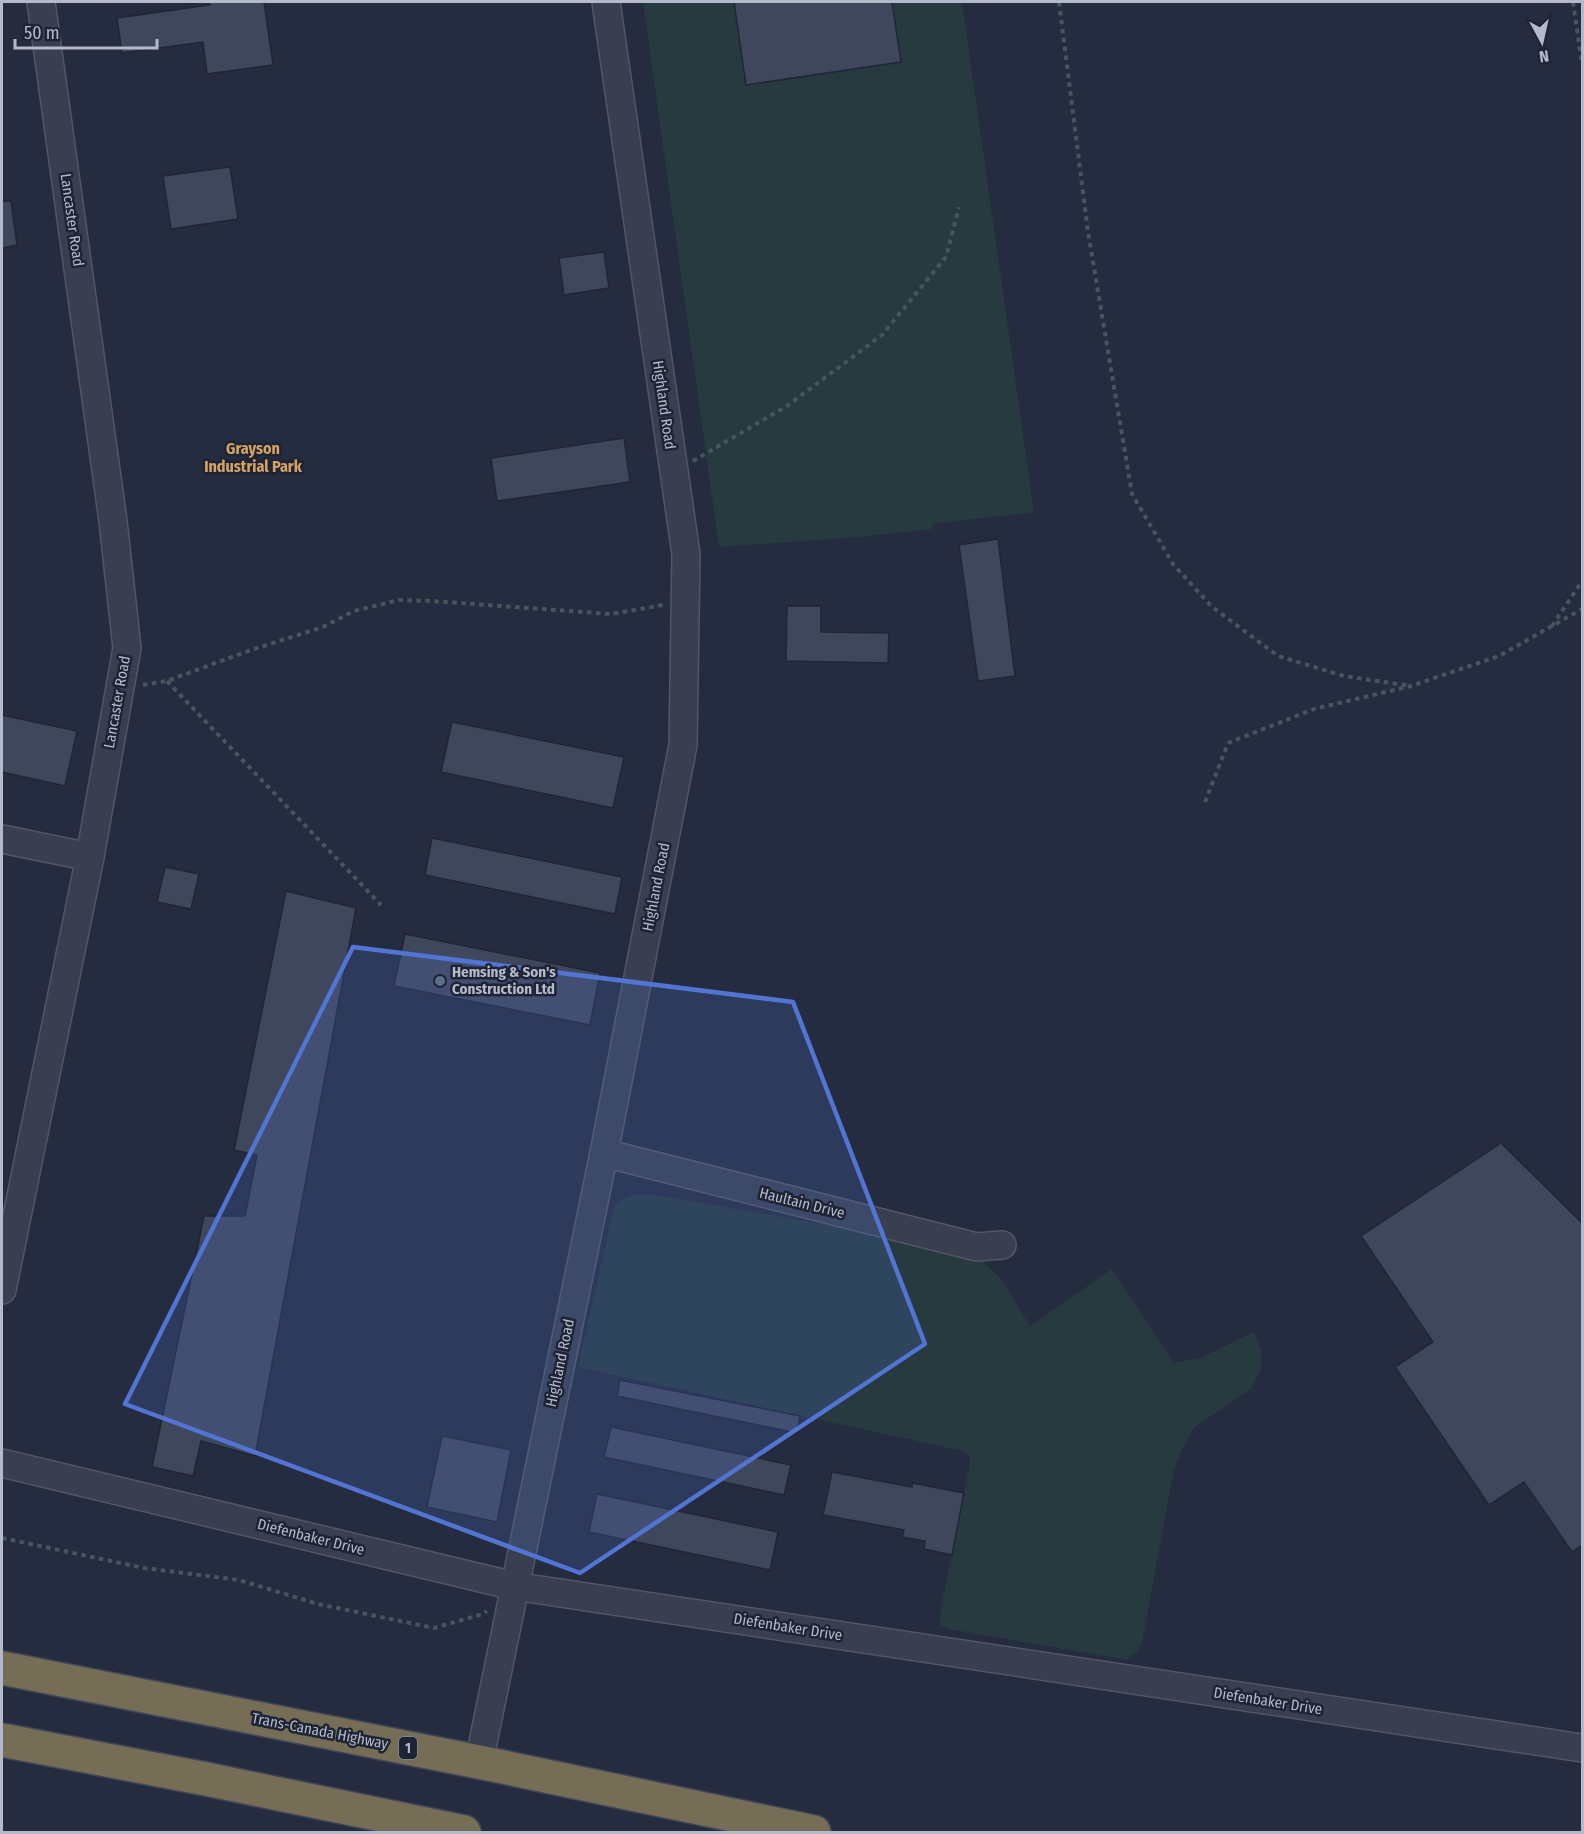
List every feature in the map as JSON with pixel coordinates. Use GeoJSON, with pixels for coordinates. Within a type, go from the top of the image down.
{"type":"FeatureCollection","features":[{"type":"Feature","properties":{"kind":"highway","name":"Trans-Canada Highway"},"geometry":{"type":"LineString","coordinates":[[2,1668],[479,1762],[813,1833]]}},
{"type":"Feature","properties":{"kind":"highway"},"geometry":{"type":"LineString","coordinates":[[2,1740],[206,1779],[464,1833]]}},
{"type":"Feature","properties":{"kind":"street","name":"Lancaster Road"},"geometry":{"type":"LineString","coordinates":[[2,1290],[90,857],[127,648],[114,533],[41,2]]}},
{"type":"Feature","properties":{"kind":"street","name":"Highland Road"},"geometry":{"type":"LineString","coordinates":[[479,1762],[604,1153],[683,745],[686,554],[606,2]]}},
{"type":"Feature","properties":{"kind":"street"},"geometry":{"type":"LineString","coordinates":[[2,840],[90,857]]}},
{"type":"Feature","properties":{"kind":"street","name":"Haultain Drive"},"geometry":{"type":"LineString","coordinates":[[604,1153],[977,1247],[1002,1245]]}},
{"type":"Feature","properties":{"kind":"street","name":"Diefenbaker Drive"},"geometry":{"type":"LineString","coordinates":[[2,1463],[514,1586],[1582,1748]]}},
{"type":"Feature","properties":{"kind":"path"},"geometry":{"type":"LineString","coordinates":[[1059,2],[1088,232],[1132,494],[1173,564],[1211,606],[1278,656],[1344,676],[1411,686]]}},
{"type":"Feature","properties":{"kind":"path"},"geometry":{"type":"LineString","coordinates":[[1573,2],[1582,64]]}},
{"type":"Feature","properties":{"kind":"path"},"geometry":{"type":"LineString","coordinates":[[674,472],[787,406],[882,335],[946,257],[959,207]]}},
{"type":"Feature","properties":{"kind":"path"},"geometry":{"type":"LineString","coordinates":[[1551,627],[1582,580]]}},
{"type":"Feature","properties":{"kind":"path"},"geometry":{"type":"LineString","coordinates":[[119,688],[167,681],[251,650],[323,627],[354,611],[399,600],[611,614],[662,606],[685,595]]}},
{"type":"Feature","properties":{"kind":"path"},"geometry":{"type":"LineString","coordinates":[[1205,802],[1228,743],[1314,709],[1411,686],[1499,656],[1582,609]]}},
{"type":"Feature","properties":{"kind":"path"},"geometry":{"type":"LineString","coordinates":[[167,681],[381,905]]}},
{"type":"Feature","properties":{"kind":"path"},"geometry":{"type":"LineString","coordinates":[[2,1538],[144,1568],[239,1580],[318,1604],[435,1628],[483,1614],[514,1586]]}},
{"type":"Feature","properties":{"kind":"highlighted area"},"geometry":{"type":"Polygon","coordinates":[[[353,947],[793,1002],[925,1344],[580,1573],[125,1404],[353,947]]]}},
{"type":"Feature","properties":{"kind":"shaded area"},"geometry":{"type":"Polygon","coordinates":[[[643,2],[962,2],[1034,512],[933,524],[932,529],[859,537],[719,547],[643,2]]]}},
{"type":"Feature","properties":{"kind":"shaded area"},"geometry":{"type":"Polygon","coordinates":[[[633,1195],[653,1195],[970,1249],[1001,1279],[1030,1326],[1112,1269],[1174,1363],[1200,1358],[1254,1332],[1261,1349],[1261,1369],[1251,1389],[1195,1427],[1184,1444],[1173,1474],[1142,1643],[1137,1652],[1126,1660],[949,1629],[941,1625],[941,1608],[970,1463],[970,1457],[963,1451],[578,1367],[614,1207],[622,1199],[633,1195]]]}},
{"type":"Feature","properties":{"kind":"building"},"geometry":{"type":"Polygon","coordinates":[[[209,2],[264,2],[273,65],[207,74],[203,42],[122,53],[117,18],[210,5],[209,2]]]}},
{"type":"Feature","properties":{"kind":"building"},"geometry":{"type":"Polygon","coordinates":[[[734,2],[892,2],[901,62],[746,85],[734,2]]]}},
{"type":"Feature","properties":{"kind":"building"},"geometry":{"type":"Polygon","coordinates":[[[230,167],[238,219],[171,229],[163,176],[230,167]]]}},
{"type":"Feature","properties":{"kind":"building"},"geometry":{"type":"Polygon","coordinates":[[[2,201],[11,201],[17,245],[2,248],[2,201]]]}},
{"type":"Feature","properties":{"kind":"building"},"geometry":{"type":"Polygon","coordinates":[[[604,252],[609,288],[564,295],[559,258],[604,252]]]}},
{"type":"Feature","properties":{"kind":"building"},"geometry":{"type":"Polygon","coordinates":[[[624,438],[630,482],[497,501],[491,458],[624,438]]]}},
{"type":"Feature","properties":{"kind":"building"},"geometry":{"type":"Polygon","coordinates":[[[998,539],[1015,676],[978,681],[959,545],[998,539]]]}},
{"type":"Feature","properties":{"kind":"building"},"geometry":{"type":"Polygon","coordinates":[[[787,606],[821,606],[821,632],[889,633],[888,663],[786,661],[787,606]]]}},
{"type":"Feature","properties":{"kind":"building"},"geometry":{"type":"Polygon","coordinates":[[[2,715],[77,731],[65,786],[2,772],[2,715]]]}},
{"type":"Feature","properties":{"kind":"building"},"geometry":{"type":"Polygon","coordinates":[[[452,722],[624,757],[613,808],[441,772],[452,722]]]}},
{"type":"Feature","properties":{"kind":"building"},"geometry":{"type":"Polygon","coordinates":[[[432,838],[622,877],[615,914],[425,875],[432,838]]]}},
{"type":"Feature","properties":{"kind":"building"},"geometry":{"type":"Polygon","coordinates":[[[165,867],[199,874],[191,909],[157,902],[165,867]]]}},
{"type":"Feature","properties":{"kind":"building"},"geometry":{"type":"Polygon","coordinates":[[[286,891],[356,908],[255,1456],[201,1441],[193,1476],[152,1467],[204,1216],[245,1216],[257,1155],[234,1150],[286,891]]]}},
{"type":"Feature","properties":{"kind":"building"},"geometry":{"type":"Polygon","coordinates":[[[405,934],[600,973],[590,1025],[394,986],[405,934]]]}},
{"type":"Feature","properties":{"kind":"building"},"geometry":{"type":"Polygon","coordinates":[[[1501,1143],[1582,1223],[1582,1545],[1572,1552],[1524,1482],[1489,1505],[1395,1367],[1433,1342],[1361,1236],[1501,1143]]]}},
{"type":"Feature","properties":{"kind":"building"},"geometry":{"type":"Polygon","coordinates":[[[620,1380],[800,1416],[797,1433],[617,1396],[620,1380]]]}},
{"type":"Feature","properties":{"kind":"building"},"geometry":{"type":"Polygon","coordinates":[[[611,1427],[791,1465],[784,1495],[604,1457],[611,1427]]]}},
{"type":"Feature","properties":{"kind":"building"},"geometry":{"type":"Polygon","coordinates":[[[442,1436],[511,1450],[497,1522],[427,1507],[442,1436]]]}},
{"type":"Feature","properties":{"kind":"building"},"geometry":{"type":"Polygon","coordinates":[[[832,1472],[912,1487],[912,1483],[964,1493],[952,1555],[924,1549],[925,1541],[902,1537],[904,1530],[823,1515],[832,1472]]]}},
{"type":"Feature","properties":{"kind":"building"},"geometry":{"type":"Polygon","coordinates":[[[597,1494],[778,1532],[770,1570],[589,1532],[597,1494]]]}},
{"type":"Feature","properties":{"kind":"place","name":"Hemsing & Son's Construction Ltd"},"geometry":{"type":"Point","coordinates":[440,981]}},
{"type":"Feature","properties":{"kind":"district","name":"Grayson Industrial Park"},"geometry":{"type":"Point","coordinates":[253,457]}}]}
